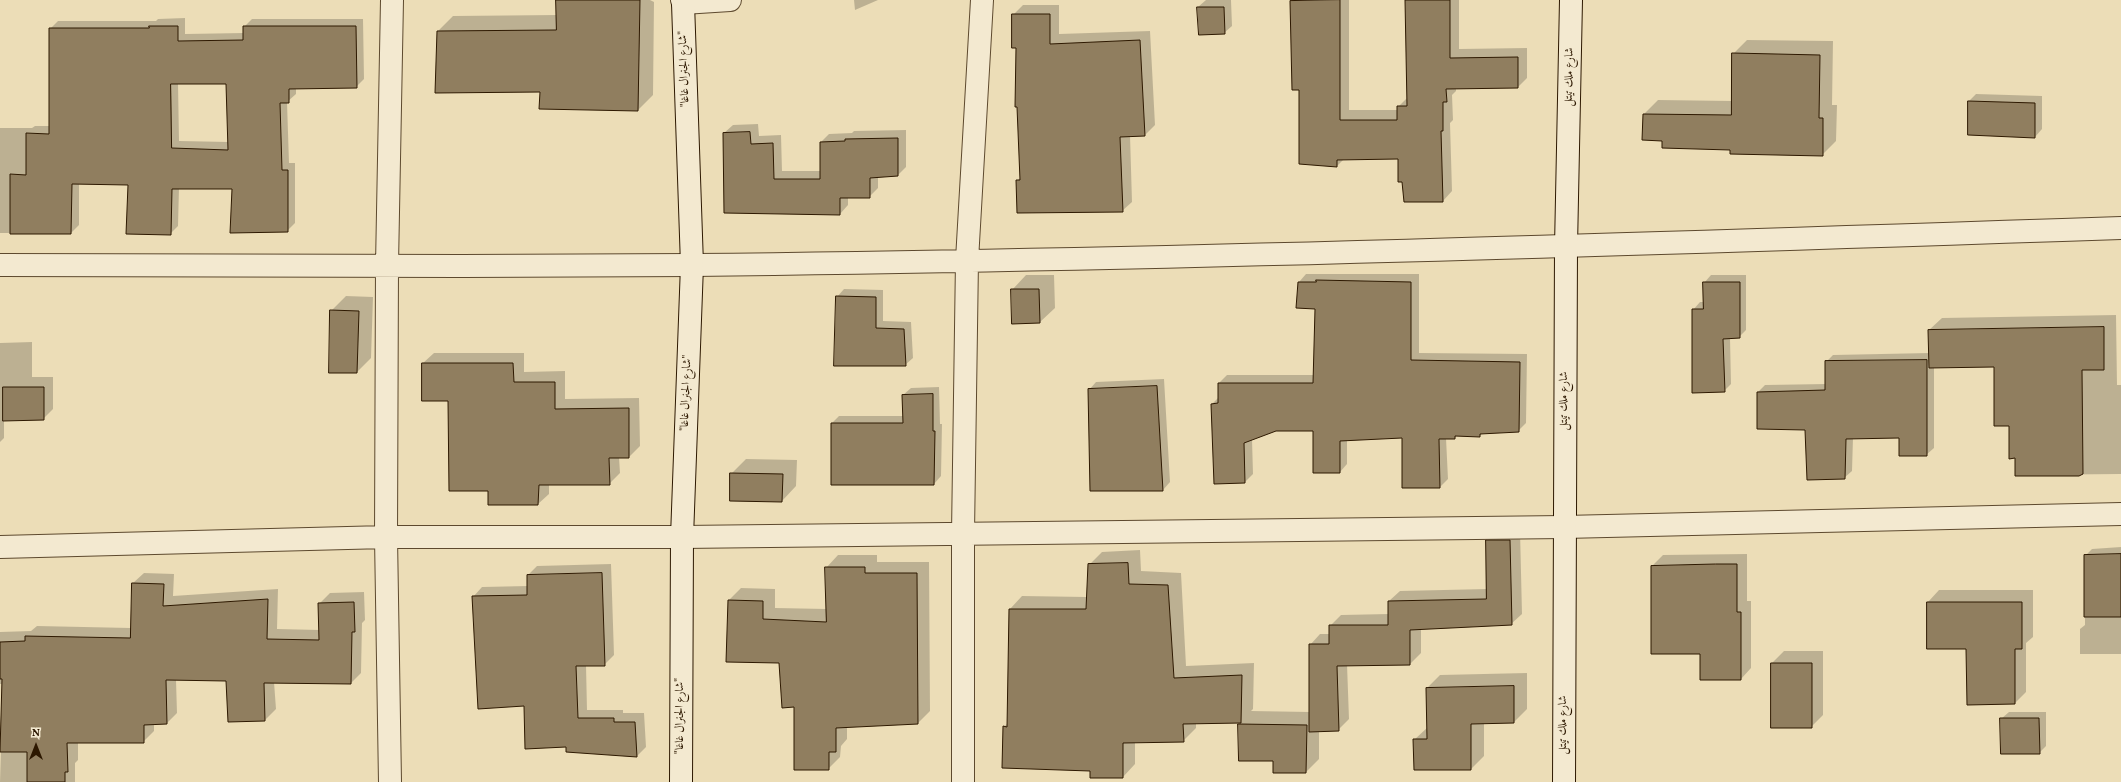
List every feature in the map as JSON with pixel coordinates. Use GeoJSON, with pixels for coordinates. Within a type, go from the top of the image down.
{"type":"FeatureCollection","features":[{"type":"Feature","properties":{"kind":"street"},"geometry":{"type":"LineString","coordinates":[[390,782],[386,537],[387,265],[392,0]]}},
{"type":"Feature","properties":{"kind":"street"},"geometry":{"type":"LineString","coordinates":[[682,2],[730,0]]}},
{"type":"Feature","properties":{"kind":"street"},"geometry":{"type":"LineString","coordinates":[[963,782],[963,534],[967,260],[982,0]]}},
{"type":"Feature","properties":{"kind":"street","name":"\"شارع الجنرال غاغا\""},"geometry":{"type":"LineString","coordinates":[[681,782],[682,537],[692,265],[682,2]]}},
{"type":"Feature","properties":{"kind":"street","name":"شارع ملك تيتل"},"geometry":{"type":"LineString","coordinates":[[1564,782],[1566,247],[1572,10]]}},
{"type":"Feature","properties":{"kind":"street"},"geometry":{"type":"LineString","coordinates":[[0,265],[692,265],[1566,247],[2121,228]]}},
{"type":"Feature","properties":{"kind":"street"},"geometry":{"type":"LineString","coordinates":[[0,547],[386,537],[682,537],[1564,527],[2121,514]]}},
{"type":"Feature","properties":{"kind":"building"},"geometry":{"type":"Polygon","coordinates":[[[556,0],[640,0],[638,111],[539,109],[540,92],[435,93],[437,31],[556,30],[556,0]]]}},
{"type":"Feature","properties":{"kind":"building"},"geometry":{"type":"Polygon","coordinates":[[[1340,0],[1340,120],[1397,120],[1397,106],[1407,106],[1405,0],[1450,0],[1450,58],[1518,57],[1518,88],[1446,89],[1447,102],[1443,102],[1443,131],[1441,131],[1443,202],[1404,202],[1402,182],[1398,182],[1398,159],[1337,160],[1337,167],[1299,164],[1299,90],[1292,90],[1290,1],[1340,0]]]}},
{"type":"Feature","properties":{"kind":"building"},"geometry":{"type":"Polygon","coordinates":[[[1197,7],[1224,7],[1225,34],[1199,35],[1197,7]]]}},
{"type":"Feature","properties":{"kind":"building"},"geometry":{"type":"Polygon","coordinates":[[[1012,14],[1050,14],[1050,44],[1140,40],[1145,136],[1120,137],[1123,212],[1017,213],[1016,180],[1020,180],[1017,107],[1015,107],[1016,48],[1012,48],[1012,14]]]}},
{"type":"Feature","properties":{"kind":"building"},"geometry":{"type":"Polygon","coordinates":[[[149,26],[178,26],[178,41],[243,40],[243,26],[356,26],[357,88],[289,89],[289,103],[280,103],[282,170],[288,170],[288,232],[230,233],[232,189],[172,189],[171,235],[126,234],[128,185],[72,184],[71,234],[10,234],[10,174],[26,175],[26,133],[49,134],[49,28],[149,28],[149,26]],[[171,84],[172,148],[228,150],[226,84],[171,84]]]}},
{"type":"Feature","properties":{"kind":"building"},"geometry":{"type":"Polygon","coordinates":[[[1732,53],[1820,55],[1819,118],[1823,118],[1823,156],[1730,154],[1730,150],[1662,148],[1662,141],[1642,140],[1643,114],[1731,115],[1732,53]]]}},
{"type":"Feature","properties":{"kind":"building"},"geometry":{"type":"Polygon","coordinates":[[[1968,101],[2035,103],[2035,138],[1968,135],[1968,101]]]}},
{"type":"Feature","properties":{"kind":"building"},"geometry":{"type":"Polygon","coordinates":[[[750,132],[751,144],[773,143],[774,179],[820,179],[820,142],[845,141],[845,139],[898,138],[898,176],[870,178],[870,198],[840,198],[840,215],[724,213],[723,133],[750,132]]]}},
{"type":"Feature","properties":{"kind":"building"},"geometry":{"type":"Polygon","coordinates":[[[1316,280],[1411,282],[1411,360],[1520,362],[1519,432],[1480,434],[1480,437],[1455,436],[1455,439],[1439,439],[1440,488],[1402,488],[1402,438],[1340,441],[1340,473],[1313,473],[1313,431],[1276,431],[1244,443],[1245,483],[1214,484],[1211,404],[1218,403],[1218,383],[1313,383],[1315,309],[1296,308],[1298,282],[1316,282],[1316,280]]]}},
{"type":"Feature","properties":{"kind":"building"},"geometry":{"type":"Polygon","coordinates":[[[1703,282],[1740,282],[1740,338],[1723,339],[1725,392],[1692,393],[1692,309],[1703,309],[1703,282]]]}},
{"type":"Feature","properties":{"kind":"building"},"geometry":{"type":"Polygon","coordinates":[[[1011,289],[1039,289],[1040,323],[1012,324],[1011,289]]]}},
{"type":"Feature","properties":{"kind":"building"},"geometry":{"type":"Polygon","coordinates":[[[836,296],[876,297],[876,328],[904,329],[906,366],[834,366],[836,296]]]}},
{"type":"Feature","properties":{"kind":"building"},"geometry":{"type":"Polygon","coordinates":[[[330,310],[359,311],[357,373],[329,373],[330,310]]]}},
{"type":"Feature","properties":{"kind":"building"},"geometry":{"type":"Polygon","coordinates":[[[2104,327],[2104,370],[2082,370],[2083,474],[2079,476],[2015,476],[2015,458],[2009,459],[2009,426],[1994,426],[1994,367],[1929,368],[1928,330],[2104,327]]]}},
{"type":"Feature","properties":{"kind":"building"},"geometry":{"type":"Polygon","coordinates":[[[1927,360],[1927,456],[1899,456],[1899,438],[1846,439],[1845,479],[1807,480],[1805,430],[1757,429],[1757,392],[1825,390],[1825,361],[1927,360]]]}},
{"type":"Feature","properties":{"kind":"building"},"geometry":{"type":"Polygon","coordinates":[[[422,363],[513,363],[514,382],[555,382],[555,409],[629,408],[629,458],[609,458],[610,485],[539,485],[538,505],[488,505],[488,491],[449,491],[448,401],[422,401],[422,363]]]}},
{"type":"Feature","properties":{"kind":"building"},"geometry":{"type":"Polygon","coordinates":[[[1157,386],[1163,491],[1090,491],[1088,389],[1157,386]]]}},
{"type":"Feature","properties":{"kind":"building"},"geometry":{"type":"Polygon","coordinates":[[[3,387],[44,387],[44,420],[3,421],[3,387]]]}},
{"type":"Feature","properties":{"kind":"building"},"geometry":{"type":"Polygon","coordinates":[[[933,394],[933,431],[935,431],[934,485],[831,485],[831,423],[903,423],[902,395],[933,394]]]}},
{"type":"Feature","properties":{"kind":"building"},"geometry":{"type":"Polygon","coordinates":[[[730,473],[783,474],[782,502],[730,501],[730,473]]]}},
{"type":"Feature","properties":{"kind":"building"},"geometry":{"type":"Polygon","coordinates":[[[1486,540],[1510,540],[1512,625],[1410,630],[1410,665],[1337,666],[1339,731],[1309,732],[1309,644],[1329,644],[1329,625],[1388,625],[1388,601],[1486,599],[1486,540]]]}},
{"type":"Feature","properties":{"kind":"building"},"geometry":{"type":"Polygon","coordinates":[[[2121,554],[2121,617],[2084,617],[2084,555],[2121,554]]]}},
{"type":"Feature","properties":{"kind":"building"},"geometry":{"type":"Polygon","coordinates":[[[1128,563],[1129,584],[1168,585],[1174,678],[1242,675],[1241,723],[1183,724],[1184,742],[1123,743],[1123,778],[1090,778],[1090,771],[1002,768],[1003,726],[1007,727],[1009,609],[1086,609],[1088,564],[1128,563]]]}},
{"type":"Feature","properties":{"kind":"building"},"geometry":{"type":"Polygon","coordinates":[[[1737,564],[1737,612],[1741,612],[1741,680],[1700,680],[1700,654],[1651,654],[1651,566],[1737,564]]]}},
{"type":"Feature","properties":{"kind":"building"},"geometry":{"type":"Polygon","coordinates":[[[825,567],[865,567],[865,573],[917,573],[918,724],[836,728],[836,752],[829,752],[829,770],[794,770],[794,707],[782,708],[779,663],[726,662],[728,600],[763,601],[763,619],[826,622],[825,567]]]}},
{"type":"Feature","properties":{"kind":"building"},"geometry":{"type":"Polygon","coordinates":[[[602,573],[605,666],[576,666],[578,718],[614,718],[614,722],[635,722],[637,757],[566,752],[566,747],[525,749],[524,706],[478,709],[472,596],[527,595],[527,575],[602,573]]]}},
{"type":"Feature","properties":{"kind":"building"},"geometry":{"type":"Polygon","coordinates":[[[132,583],[164,584],[163,606],[268,599],[267,639],[319,640],[318,603],[354,602],[355,632],[352,632],[351,684],[264,683],[265,721],[228,722],[226,681],[166,680],[167,724],[144,725],[144,743],[67,743],[68,772],[65,772],[65,782],[27,782],[27,752],[0,752],[2,679],[0,679],[0,642],[25,641],[25,636],[130,638],[132,583]]]}},
{"type":"Feature","properties":{"kind":"building"},"geometry":{"type":"Polygon","coordinates":[[[1927,602],[2022,602],[2022,649],[2015,649],[2015,704],[1967,705],[1966,649],[1927,649],[1927,602]]]}},
{"type":"Feature","properties":{"kind":"building"},"geometry":{"type":"Polygon","coordinates":[[[1771,663],[1812,663],[1812,728],[1771,728],[1771,663]]]}},
{"type":"Feature","properties":{"kind":"building"},"geometry":{"type":"Polygon","coordinates":[[[1514,686],[1514,723],[1471,724],[1471,770],[1414,770],[1413,739],[1427,739],[1426,688],[1514,686]]]}},
{"type":"Feature","properties":{"kind":"building"},"geometry":{"type":"Polygon","coordinates":[[[2000,718],[2039,718],[2040,754],[2001,754],[2000,718]]]}},
{"type":"Feature","properties":{"kind":"building"},"geometry":{"type":"Polygon","coordinates":[[[1238,724],[1307,725],[1306,773],[1273,773],[1273,761],[1239,761],[1238,724]]]}}]}
